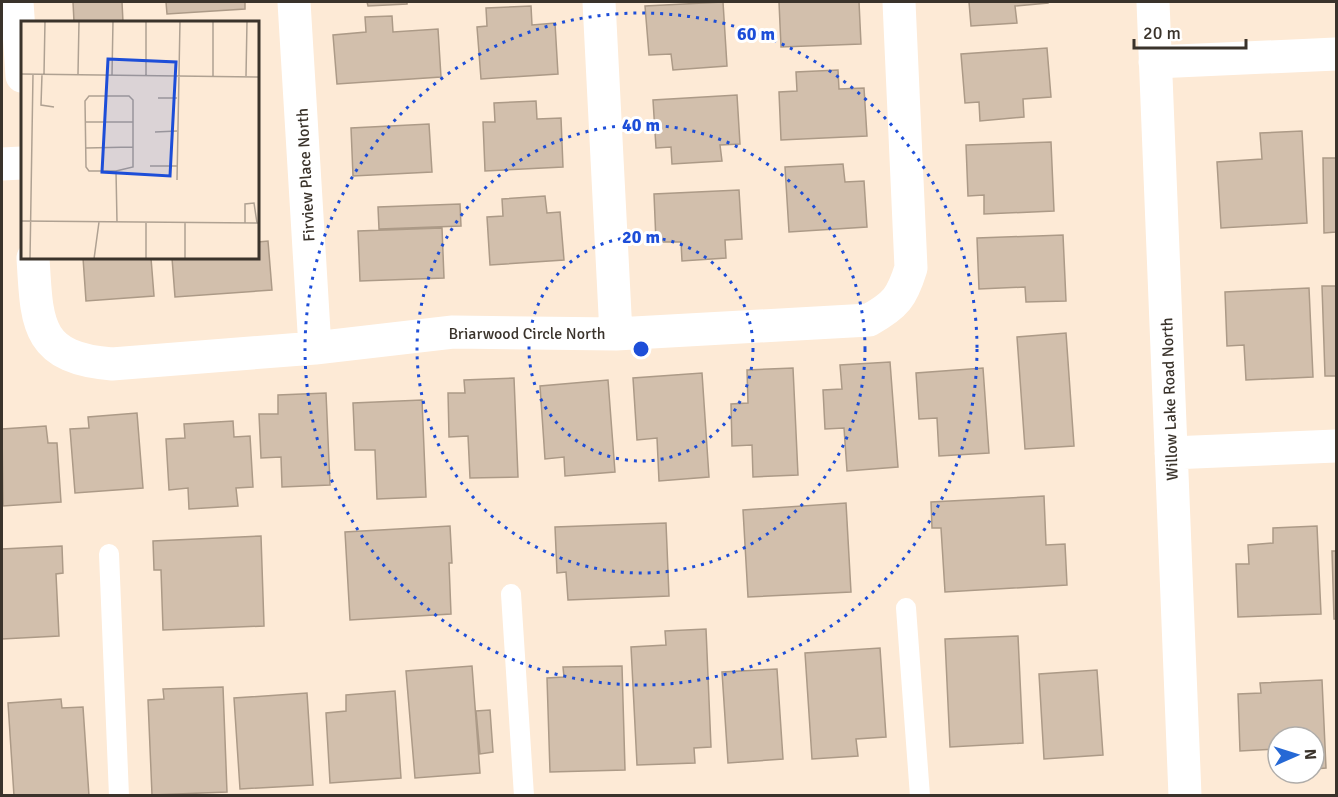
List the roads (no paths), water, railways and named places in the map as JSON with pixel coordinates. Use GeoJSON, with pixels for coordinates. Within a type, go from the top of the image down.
{"type":"FeatureCollection","features":[{"type":"Feature","properties":{"kind":"street"},"geometry":{"type":"LineString","coordinates":[[17,2],[21,61]]}},
{"type":"Feature","properties":{"kind":"street","name":"Firview Place North"},"geometry":{"type":"LineString","coordinates":[[294,2],[315,348]]}},
{"type":"Feature","properties":{"kind":"street"},"geometry":{"type":"LineString","coordinates":[[599,2],[615,334]]}},
{"type":"Feature","properties":{"kind":"street","name":"Briarwood Circle North"},"geometry":{"type":"LineString","coordinates":[[33,260],[37,316],[47,338],[66,355],[76,359],[112,364],[315,348],[453,332],[615,334],[869,320],[891,309],[904,291],[911,268],[899,2]]}},
{"type":"Feature","properties":{"kind":"street","name":"Willow Lake Road North"},"geometry":{"type":"LineString","coordinates":[[1153,2],[1185,795]]}},
{"type":"Feature","properties":{"kind":"street"},"geometry":{"type":"LineString","coordinates":[[1155,62],[1336,54]]}},
{"type":"Feature","properties":{"kind":"street"},"geometry":{"type":"LineString","coordinates":[[2,164],[21,163]]}},
{"type":"Feature","properties":{"kind":"street"},"geometry":{"type":"LineString","coordinates":[[1171,453],[1336,446]]}},
{"type":"Feature","properties":{"kind":"lane"},"geometry":{"type":"LineString","coordinates":[[109,554],[118,795]]}},
{"type":"Feature","properties":{"kind":"lane"},"geometry":{"type":"LineString","coordinates":[[511,594],[524,795]]}},
{"type":"Feature","properties":{"kind":"lane"},"geometry":{"type":"LineString","coordinates":[[906,608],[920,795]]}}]}
